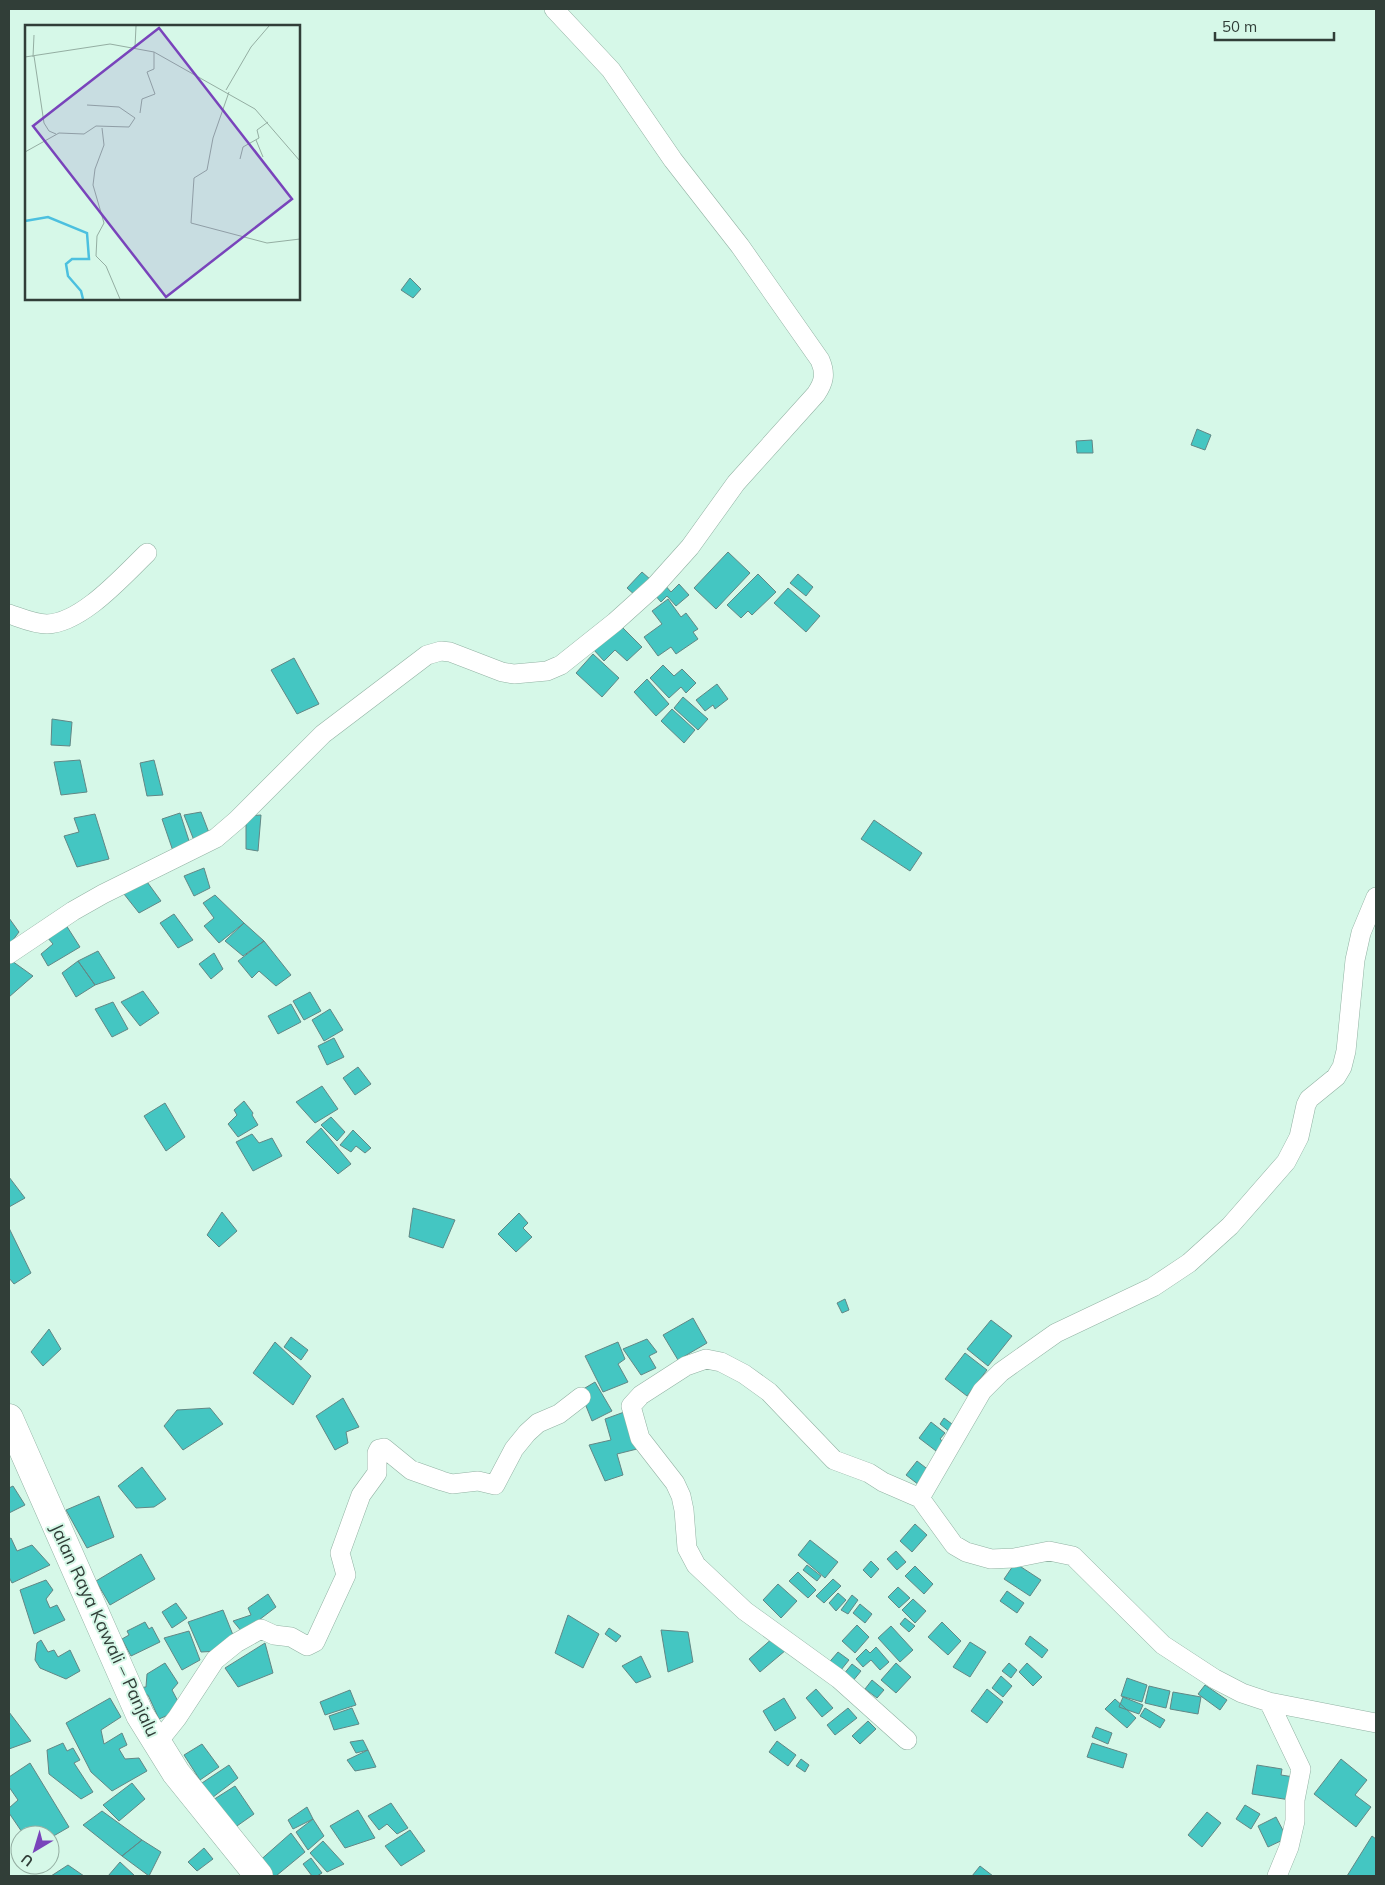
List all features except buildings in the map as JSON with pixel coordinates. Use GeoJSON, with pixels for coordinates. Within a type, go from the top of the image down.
{"type":"FeatureCollection","features":[{"type":"Feature","properties":{"kind":"main road","name":"Jalan Raya Kawali – Panjalu"},"geometry":{"type":"LineString","coordinates":[[9,1418],[140,1715],[188,1788],[259,1876]]}},
{"type":"Feature","properties":{"kind":"street"},"geometry":{"type":"LineString","coordinates":[[9,954],[72,911],[102,894],[216,838],[323,734],[427,656],[441,651],[450,652],[502,672],[514,674],[547,671],[561,665],[616,622],[655,586],[690,547],[736,483],[816,394],[822,383],[824,368],[820,360],[740,246],[673,160],[611,70],[554,9]]}},
{"type":"Feature","properties":{"kind":"street"},"geometry":{"type":"LineString","coordinates":[[9,614],[43,624],[66,619],[111,588],[147,553]]}},
{"type":"Feature","properties":{"kind":"street"},"geometry":{"type":"LineString","coordinates":[[920,1498],[982,1391],[1001,1372],[1056,1333],[1153,1287],[1190,1263],[1230,1226],[1286,1162],[1297,1142],[1309,1099],[1336,1076],[1342,1066],[1346,1051],[1355,960],[1361,933],[1376,897]]}},
{"type":"Feature","properties":{"kind":"street"},"geometry":{"type":"LineString","coordinates":[[907,1740],[839,1679],[744,1612],[696,1565],[687,1548],[681,1496],[675,1483],[640,1438],[631,1406],[640,1395],[686,1366],[706,1359],[721,1362],[744,1374],[769,1392],[830,1458],[873,1475],[883,1482],[920,1498],[954,1545],[966,1552],[991,1559],[1014,1558],[1049,1550],[1073,1556],[1163,1645],[1215,1679],[1242,1693],[1269,1702],[1376,1723]]}},
{"type":"Feature","properties":{"kind":"street"},"geometry":{"type":"LineString","coordinates":[[157,1743],[177,1718],[215,1660],[252,1632],[261,1629],[274,1635],[291,1637],[307,1646],[315,1642],[346,1575],[340,1553],[361,1495],[377,1473],[377,1453],[379,1449],[384,1448],[389,1451],[411,1470],[442,1481],[456,1484],[478,1481],[495,1485],[514,1449],[527,1434],[538,1423],[559,1414],[581,1397]]}},
{"type":"Feature","properties":{"kind":"street"},"geometry":{"type":"LineString","coordinates":[[1269,1702],[1301,1769],[1295,1800],[1296,1822],[1289,1847],[1277,1876]]}}]}
